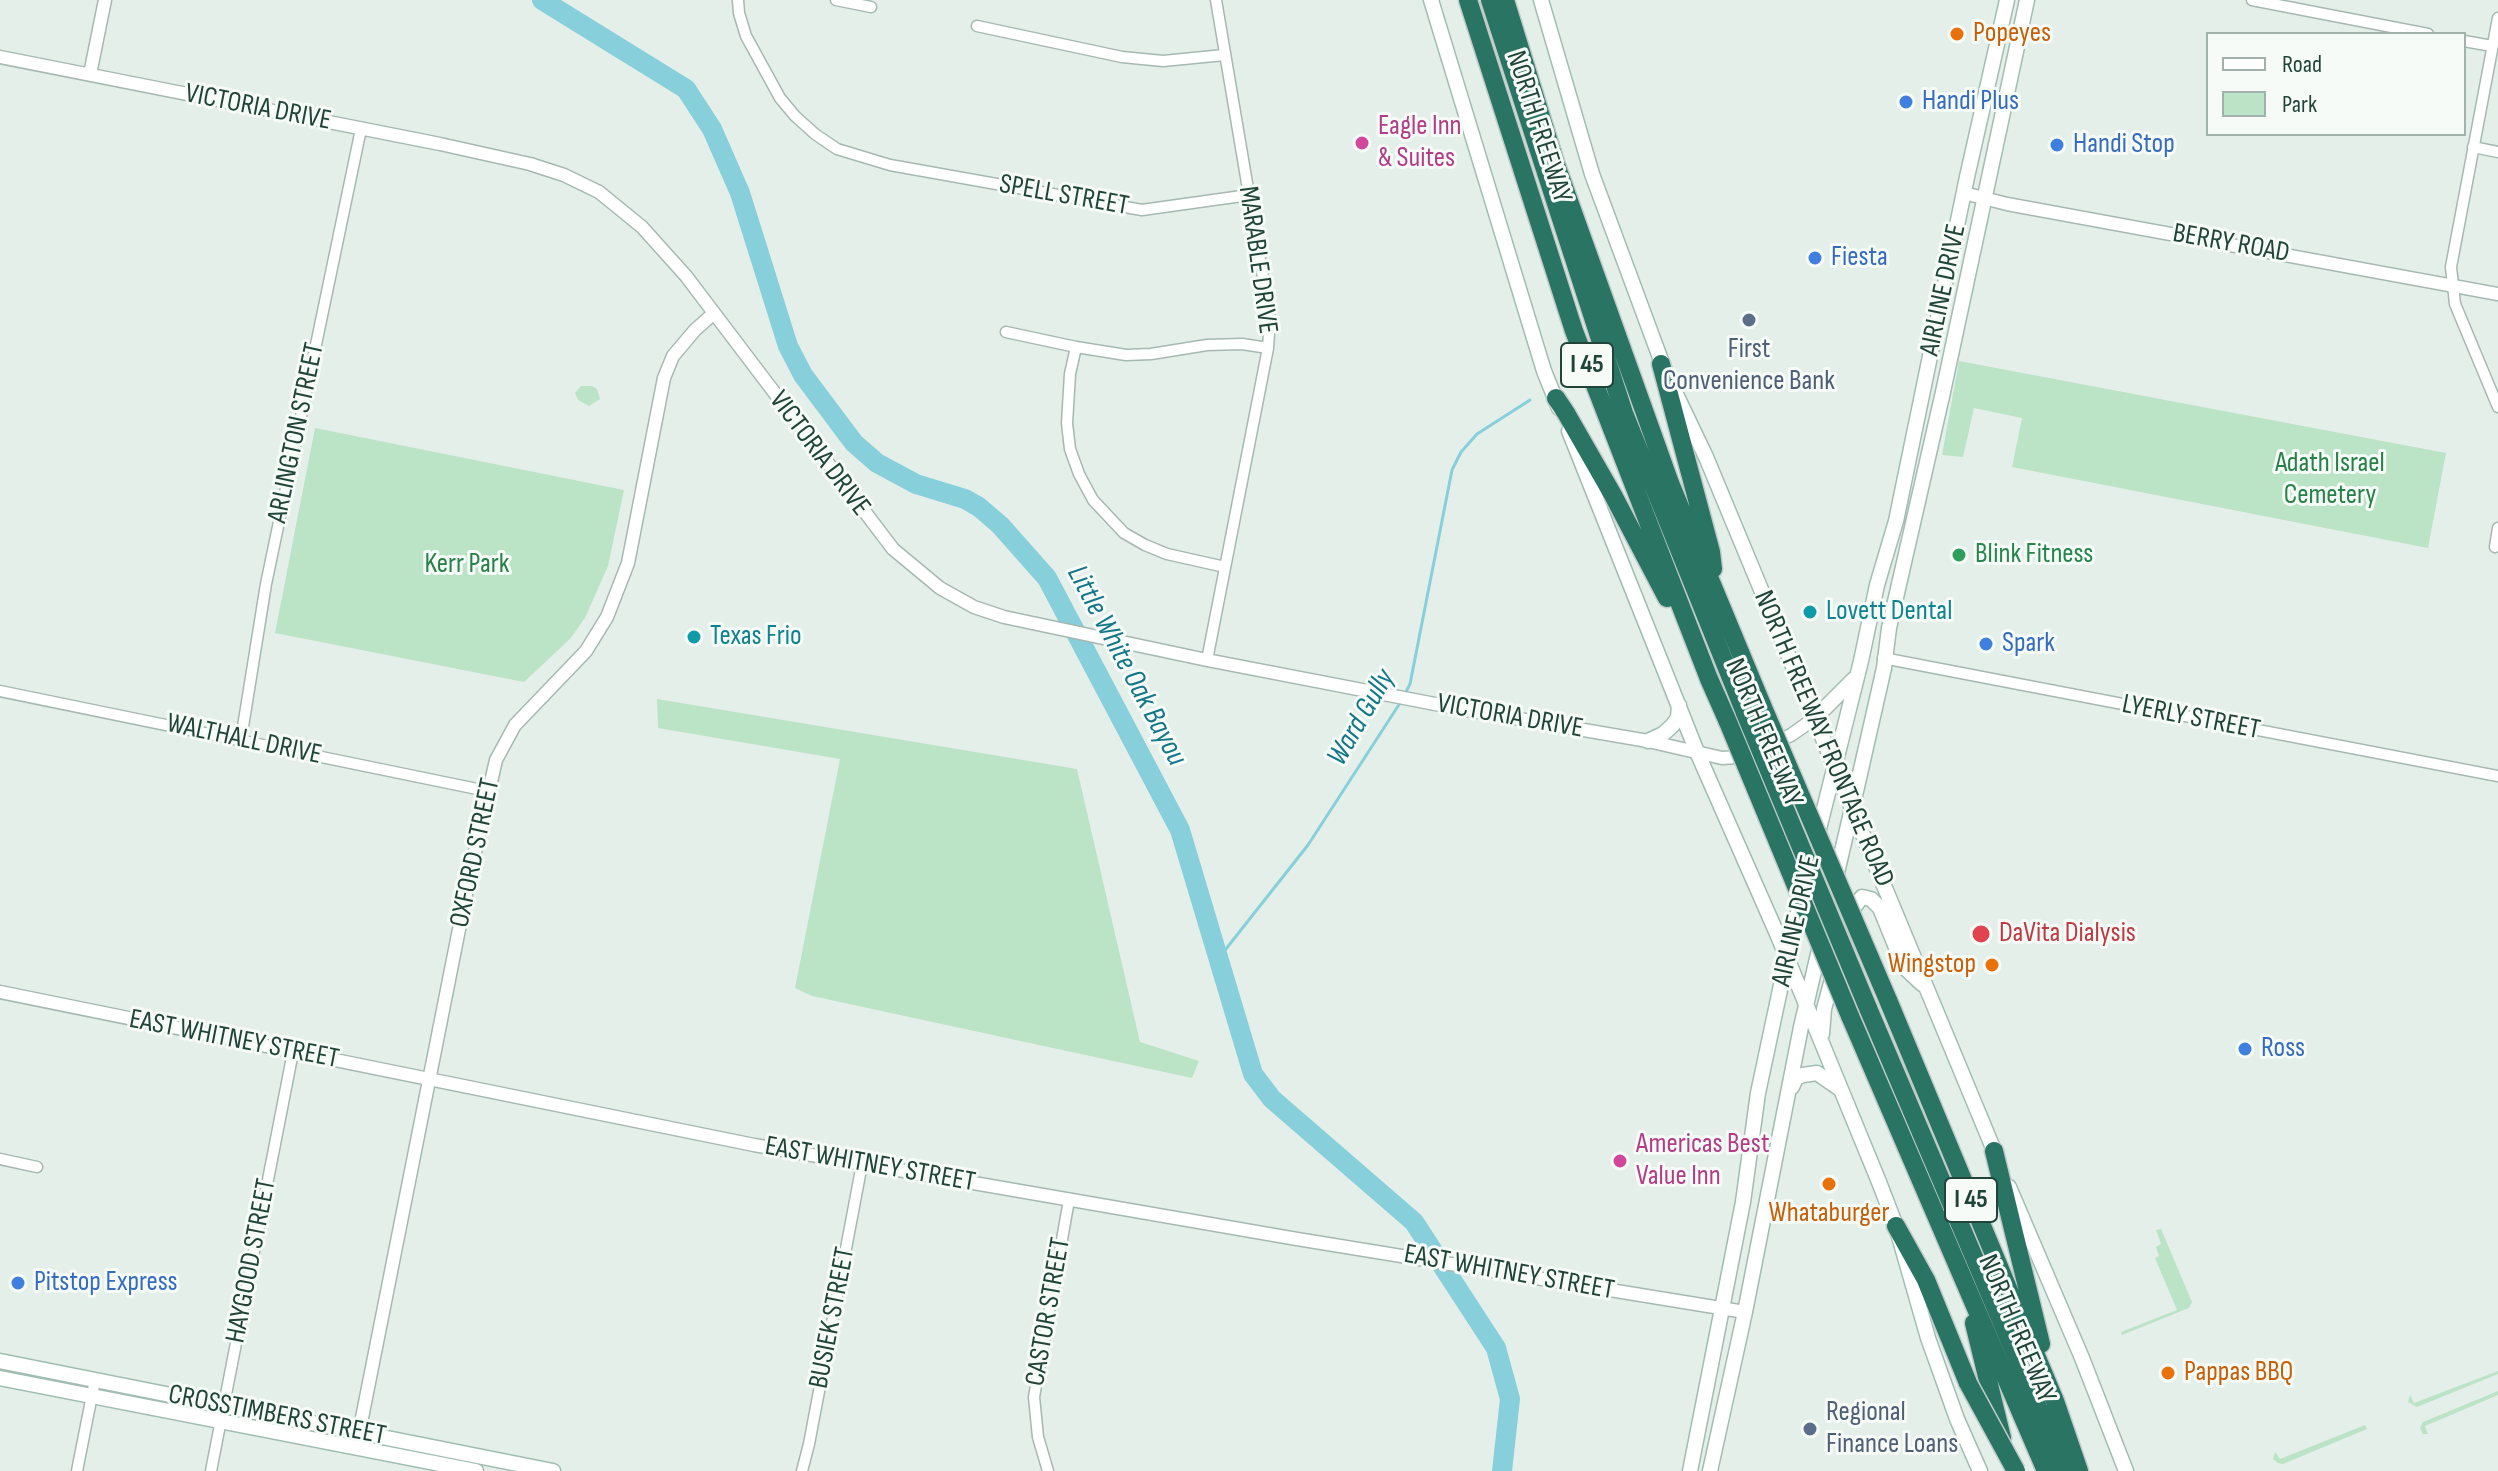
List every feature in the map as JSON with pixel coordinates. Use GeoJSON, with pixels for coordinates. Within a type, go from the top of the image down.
{"type":"FeatureCollection","features":[{"type":"Feature","properties":{"kind":"highway","name":"NORTH FREEWAY"},"geometry":{"type":"LineString","coordinates":[[1468,0],[1574,331],[1709,679],[1736,717],[1868,1008],[2065,1471]]}},
{"type":"Feature","properties":{"kind":"highway","name":"NORTH FREEWAY"},"geometry":{"type":"LineString","coordinates":[[1490,0],[1624,413],[1736,717],[1850,1016],[2046,1471]]}},
{"type":"Feature","properties":{"kind":"highway","name":"NORTH FREEWAY"},"geometry":{"type":"LineString","coordinates":[[1505,0],[1555,162],[1670,483],[2055,1401],[2079,1471]]}},
{"type":"Feature","properties":{"kind":"highway"},"geometry":{"type":"LineString","coordinates":[[1661,364],[1711,552],[1715,592]]}},
{"type":"Feature","properties":{"kind":"highway"},"geometry":{"type":"LineString","coordinates":[[1556,398],[1613,495],[1709,679]]}},
{"type":"Feature","properties":{"kind":"highway"},"geometry":{"type":"LineString","coordinates":[[1994,1151],[2055,1401]]}},
{"type":"Feature","properties":{"kind":"highway"},"geometry":{"type":"LineString","coordinates":[[1896,1226],[1926,1280],[1968,1383],[2014,1471]]}},
{"type":"Feature","properties":{"kind":"highway"},"geometry":{"type":"LineString","coordinates":[[1963,1278],[1989,1388],[2014,1471]]}},
{"type":"Feature","properties":{"kind":"main road"},"geometry":{"type":"LineString","coordinates":[[1431,0],[1544,371],[1697,752],[1807,1004],[1896,1226],[1928,1338],[1957,1419],[1980,1471]]}},
{"type":"Feature","properties":{"kind":"main road","name":"NORTH FREEWAY FRONTAGE ROAD"},"geometry":{"type":"LineString","coordinates":[[1541,0],[1592,174],[1661,364],[1706,457],[2082,1358],[2126,1471]]}},
{"type":"Feature","properties":{"kind":"main road","name":"AIRLINE DRIVE"},"geometry":{"type":"LineString","coordinates":[[1690,1471],[1741,1213],[1758,1093],[1787,957],[1900,500],[2007,0]]}},
{"type":"Feature","properties":{"kind":"main road","name":"AIRLINE DRIVE"},"geometry":{"type":"LineString","coordinates":[[1710,1471],[1807,1004],[1884,668],[1883,658],[2027,0]]}},
{"type":"Feature","properties":{"kind":"main road"},"geometry":{"type":"LineString","coordinates":[[1933,342],[1953,347]]}},
{"type":"Feature","properties":{"kind":"main road"},"geometry":{"type":"LineString","coordinates":[[1900,500],[1917,503]]}},
{"type":"Feature","properties":{"kind":"main road"},"geometry":{"type":"LineString","coordinates":[[1872,610],[1879,630],[1875,651],[1883,658]]}},
{"type":"Feature","properties":{"kind":"main road"},"geometry":{"type":"LineString","coordinates":[[1815,718],[1856,677]]}},
{"type":"Feature","properties":{"kind":"main road"},"geometry":{"type":"LineString","coordinates":[[1803,691],[1825,698],[1842,691]]}},
{"type":"Feature","properties":{"kind":"main road"},"geometry":{"type":"LineString","coordinates":[[1648,741],[1672,726],[1678,718],[1679,704]]}},
{"type":"Feature","properties":{"kind":"main road"},"geometry":{"type":"LineString","coordinates":[[1822,1041],[1824,1009],[1847,923],[1851,911],[1862,897],[1871,899],[1880,908],[1904,967],[1926,987]]}},
{"type":"Feature","properties":{"kind":"main road"},"geometry":{"type":"LineString","coordinates":[[1788,1094],[1796,1078],[1811,1073],[1823,1076],[1841,1090]]}},
{"type":"Feature","properties":{"kind":"main road"},"geometry":{"type":"LineString","coordinates":[[1741,1213],[1764,1218]]}},
{"type":"Feature","properties":{"kind":"main road","name":"CROSSTIMBERS STREET"},"geometry":{"type":"LineString","coordinates":[[0,1361],[220,1422],[473,1471]]}},
{"type":"Feature","properties":{"kind":"main road","name":"CROSSTIMBERS STREET"},"geometry":{"type":"LineString","coordinates":[[0,1378],[94,1387],[223,1406],[553,1471]]}},
{"type":"Feature","properties":{"kind":"street"},"geometry":{"type":"LineString","coordinates":[[90,74],[105,0]]}},
{"type":"Feature","properties":{"kind":"street","name":"SPELL STREET"},"geometry":{"type":"LineString","coordinates":[[738,0],[746,36],[780,98],[815,134],[837,149],[876,162],[1142,210],[1249,195]]}},
{"type":"Feature","properties":{"kind":"street"},"geometry":{"type":"LineString","coordinates":[[836,0],[871,7]]}},
{"type":"Feature","properties":{"kind":"street","name":"MARABLE DRIVE"},"geometry":{"type":"LineString","coordinates":[[1207,660],[1268,348],[1270,319],[1216,0]]}},
{"type":"Feature","properties":{"kind":"street"},"geometry":{"type":"LineString","coordinates":[[2252,0],[2418,32]]}},
{"type":"Feature","properties":{"kind":"street"},"geometry":{"type":"LineString","coordinates":[[2498,18],[2451,267],[2455,304],[2498,407]]}},
{"type":"Feature","properties":{"kind":"street"},"geometry":{"type":"LineString","coordinates":[[977,26],[1122,57],[1163,61],[1224,55]]}},
{"type":"Feature","properties":{"kind":"street"},"geometry":{"type":"LineString","coordinates":[[2466,41],[2492,46]]}},
{"type":"Feature","properties":{"kind":"street","name":"VICTORIA DRIVE"},"geometry":{"type":"LineString","coordinates":[[0,57],[530,164],[564,175],[599,192],[620,207],[662,248],[893,549],[940,588],[974,607],[1004,617],[1207,660],[1648,741],[1722,758],[1737,757],[1791,735],[1815,718]]}},
{"type":"Feature","properties":{"kind":"street","name":"ARLINGTON STREET"},"geometry":{"type":"LineString","coordinates":[[241,739],[266,584],[361,129]]}},
{"type":"Feature","properties":{"kind":"street"},"geometry":{"type":"LineString","coordinates":[[2473,147],[2498,152]]}},
{"type":"Feature","properties":{"kind":"street","name":"BERRY ROAD"},"geometry":{"type":"LineString","coordinates":[[1964,193],[2498,294]]}},
{"type":"Feature","properties":{"kind":"street","name":"OXFORD STREET"},"geometry":{"type":"LineString","coordinates":[[356,1448],[487,791],[496,760],[515,725],[586,651],[607,617],[628,563],[664,378],[673,356],[713,314]]}},
{"type":"Feature","properties":{"kind":"street"},"geometry":{"type":"LineString","coordinates":[[1006,332],[1126,355],[1207,345],[1242,344],[1268,348]]}},
{"type":"Feature","properties":{"kind":"street"},"geometry":{"type":"LineString","coordinates":[[1076,347],[1070,374],[1067,423],[1070,449],[1093,500],[1124,533],[1145,545],[1167,554],[1225,567]]}},
{"type":"Feature","properties":{"kind":"street"},"geometry":{"type":"LineString","coordinates":[[2495,547],[2498,528]]}},
{"type":"Feature","properties":{"kind":"street","name":"LYERLY STREET"},"geometry":{"type":"LineString","coordinates":[[1883,658],[2498,776]]}},
{"type":"Feature","properties":{"kind":"street","name":"WALTHALL DRIVE"},"geometry":{"type":"LineString","coordinates":[[0,691],[487,791]]}},
{"type":"Feature","properties":{"kind":"street","name":"EAST WHITNEY STREET"},"geometry":{"type":"LineString","coordinates":[[0,992],[754,1145],[1745,1312]]}},
{"type":"Feature","properties":{"kind":"street","name":"HAYGOOD STREET"},"geometry":{"type":"LineString","coordinates":[[211,1471],[293,1052]]}},
{"type":"Feature","properties":{"kind":"street"},"geometry":{"type":"LineString","coordinates":[[0,1159],[37,1167]]}},
{"type":"Feature","properties":{"kind":"street","name":"BUSIEK STREET"},"geometry":{"type":"LineString","coordinates":[[802,1471],[862,1164]]}},
{"type":"Feature","properties":{"kind":"street","name":"CASTOR STREET"},"geometry":{"type":"LineString","coordinates":[[1048,1471],[1036,1427],[1034,1397],[1069,1200]]}},
{"type":"Feature","properties":{"kind":"street"},"geometry":{"type":"LineString","coordinates":[[77,1471],[94,1387]]}},
{"type":"Feature","properties":{"kind":"street"},"geometry":{"type":"LineString","coordinates":[[473,1471],[474,1454]]}},
{"type":"Feature","properties":{"kind":"green space","name":"Adath Israel Cemetery"},"geometry":{"type":"Polygon","coordinates":[[[1959,361],[2446,453],[2428,548],[2012,467],[2022,418],[1974,408],[1963,457],[1942,455],[1959,361]]]}},
{"type":"Feature","properties":{"kind":"green space"},"geometry":{"type":"Polygon","coordinates":[[[581,386],[597,389],[600,399],[589,406],[578,400],[575,393],[581,386]]]}},
{"type":"Feature","properties":{"kind":"green space","name":"Kerr Park"},"geometry":{"type":"Polygon","coordinates":[[[315,428],[624,490],[608,566],[585,618],[570,639],[524,682],[275,633],[315,428]]]}},
{"type":"Feature","properties":{"kind":"green space"},"geometry":{"type":"Polygon","coordinates":[[[657,699],[1077,769],[1140,1042],[1199,1061],[1192,1078],[812,996],[795,988],[840,759],[658,728],[657,699]]]}},
{"type":"Feature","properties":{"kind":"green space"},"geometry":{"type":"Polygon","coordinates":[[[2161,1229],[2192,1302],[2189,1308],[2122,1335],[2121,1332],[2177,1310],[2155,1258],[2159,1256],[2156,1247],[2161,1244],[2156,1230],[2161,1229]]]}},
{"type":"Feature","properties":{"kind":"green space"},"geometry":{"type":"Polygon","coordinates":[[[2498,1371],[2498,1374],[2417,1407],[2408,1402],[2410,1395],[2414,1403],[2498,1371]]]}},
{"type":"Feature","properties":{"kind":"green space"},"geometry":{"type":"Polygon","coordinates":[[[2498,1391],[2498,1395],[2425,1426],[2428,1434],[2423,1434],[2420,1428],[2423,1422],[2498,1391]]]}},
{"type":"Feature","properties":{"kind":"green space"},"geometry":{"type":"Polygon","coordinates":[[[2365,1425],[2367,1429],[2283,1464],[2273,1459],[2275,1452],[2280,1459],[2365,1425]]]}},
{"type":"Feature","properties":{"kind":"waterway","name":"Little White Oak Bayou"},"geometry":{"type":"LineString","coordinates":[[542,0],[686,89],[712,129],[740,193],[788,346],[803,375],[854,443],[877,463],[916,484],[965,499],[979,507],[1000,525],[1047,578],[1180,830],[1253,1074],[1272,1099],[1414,1222],[1496,1348],[1510,1399],[1502,1471]]}},
{"type":"Feature","properties":{"kind":"waterway","name":"Ward Gully"},"geometry":{"type":"LineString","coordinates":[[1405,694],[1410,684],[1452,470],[1461,452],[1477,434],[1530,400]]}},
{"type":"Feature","properties":{"kind":"waterway","name":"Ward Gully"},"geometry":{"type":"LineString","coordinates":[[1218,959],[1308,845],[1402,700]]}},
{"type":"Feature","properties":{"kind":"place","name":"Popeyes"},"geometry":{"type":"Point","coordinates":[1957,34]}},
{"type":"Feature","properties":{"kind":"place","name":"Handi Plus"},"geometry":{"type":"Point","coordinates":[1906,102]}},
{"type":"Feature","properties":{"kind":"place","name":"Eagle Inn & Suites"},"geometry":{"type":"Point","coordinates":[1362,143]}},
{"type":"Feature","properties":{"kind":"place","name":"Handi Stop"},"geometry":{"type":"Point","coordinates":[2057,145]}},
{"type":"Feature","properties":{"kind":"place","name":"Fiesta"},"geometry":{"type":"Point","coordinates":[1815,258]}},
{"type":"Feature","properties":{"kind":"place","name":"First Convenience Bank"},"geometry":{"type":"Point","coordinates":[1749,320]}},
{"type":"Feature","properties":{"kind":"place","name":"Blink Fitness"},"geometry":{"type":"Point","coordinates":[1959,555]}},
{"type":"Feature","properties":{"kind":"place","name":"Lovett Dental"},"geometry":{"type":"Point","coordinates":[1810,612]}},
{"type":"Feature","properties":{"kind":"place","name":"Texas Frio"},"geometry":{"type":"Point","coordinates":[694,637]}},
{"type":"Feature","properties":{"kind":"place","name":"Spark"},"geometry":{"type":"Point","coordinates":[1986,644]}},
{"type":"Feature","properties":{"kind":"place","name":"DaVita Dialysis"},"geometry":{"type":"Point","coordinates":[1981,934]}},
{"type":"Feature","properties":{"kind":"place","name":"Wingstop"},"geometry":{"type":"Point","coordinates":[1992,965]}},
{"type":"Feature","properties":{"kind":"place","name":"Ross"},"geometry":{"type":"Point","coordinates":[2245,1049]}},
{"type":"Feature","properties":{"kind":"place","name":"Americas Best Value Inn"},"geometry":{"type":"Point","coordinates":[1620,1161]}},
{"type":"Feature","properties":{"kind":"place","name":"Whataburger"},"geometry":{"type":"Point","coordinates":[1829,1184]}},
{"type":"Feature","properties":{"kind":"place","name":"Pitstop Express"},"geometry":{"type":"Point","coordinates":[18,1283]}},
{"type":"Feature","properties":{"kind":"place","name":"Pappas BBQ"},"geometry":{"type":"Point","coordinates":[2168,1373]}},
{"type":"Feature","properties":{"kind":"place","name":"Regional Finance Loans"},"geometry":{"type":"Point","coordinates":[1810,1429]}}]}
